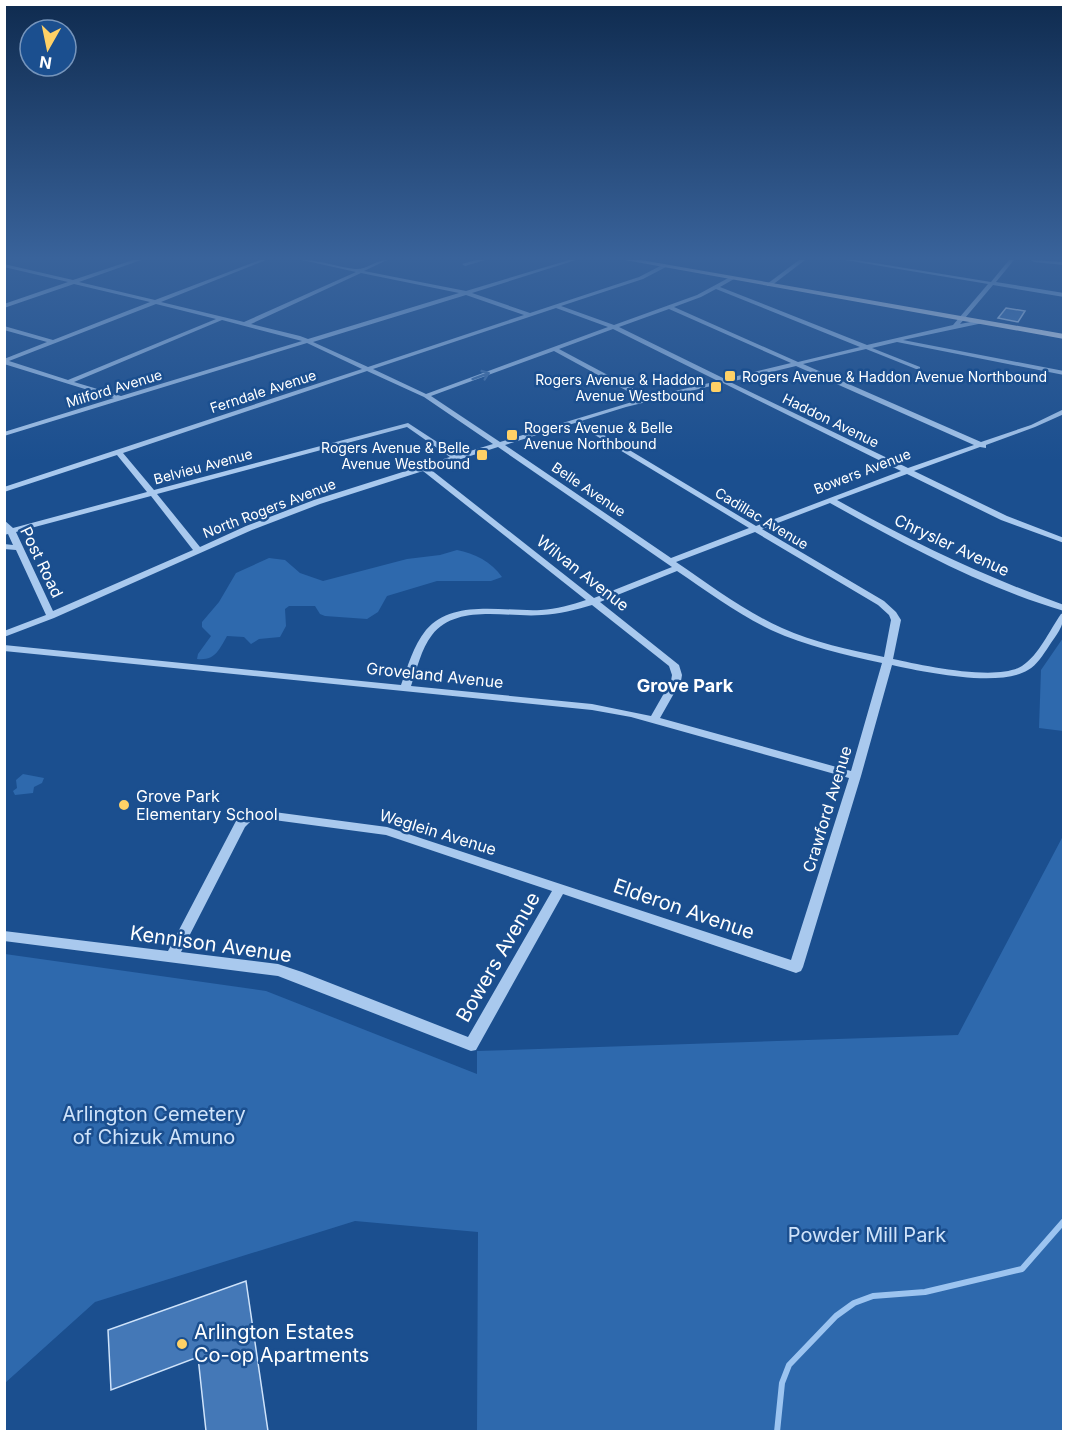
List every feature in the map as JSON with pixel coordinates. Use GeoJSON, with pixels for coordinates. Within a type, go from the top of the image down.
{"type":"FeatureCollection","features":[{"type":"Feature","properties":{"kind":"main road"},"geometry":{"type":"LineString","coordinates":[[1009,327],[1064,337]]}},
{"type":"Feature","properties":{"kind":"street"},"geometry":{"type":"LineString","coordinates":[[4,362],[92,327]]}},
{"type":"Feature","properties":{"kind":"street"},"geometry":{"type":"LineString","coordinates":[[68,382],[201,327]]}},
{"type":"Feature","properties":{"kind":"street","name":"Belle Avenue"},"geometry":{"type":"LineString","coordinates":[[256,327],[308,341],[426,396],[739,609],[770,627],[810,641],[888,660],[981,676],[1004,675],[1023,670],[1032,663],[1064,616]]}},
{"type":"Feature","properties":{"kind":"street","name":"Milford Avenue"},"geometry":{"type":"LineString","coordinates":[[4,434],[353,327]]}},
{"type":"Feature","properties":{"kind":"street","name":"Ferndale Avenue"},"geometry":{"type":"LineString","coordinates":[[4,490],[494,327]]}},
{"type":"Feature","properties":{"kind":"street"},"geometry":{"type":"LineString","coordinates":[[426,396],[613,327]]}},
{"type":"Feature","properties":{"kind":"street","name":"Haddon Avenue"},"geometry":{"type":"LineString","coordinates":[[613,327],[1004,518],[1064,541]]}},
{"type":"Feature","properties":{"kind":"street"},"geometry":{"type":"LineString","coordinates":[[714,327],[983,446]]}},
{"type":"Feature","properties":{"kind":"street"},"geometry":{"type":"LineString","coordinates":[[815,327],[918,368]]}},
{"type":"Feature","properties":{"kind":"street","name":"North Rogers Avenue"},"geometry":{"type":"LineString","coordinates":[[4,634],[51,616],[294,510],[646,399],[951,327]]}},
{"type":"Feature","properties":{"kind":"street"},"geometry":{"type":"LineString","coordinates":[[4,328],[54,342]]}},
{"type":"Feature","properties":{"kind":"street"},"geometry":{"type":"LineString","coordinates":[[896,340],[1064,373]]}},
{"type":"Feature","properties":{"kind":"street"},"geometry":{"type":"LineString","coordinates":[[554,349],[646,399]]}},
{"type":"Feature","properties":{"kind":"street"},"geometry":{"type":"LineString","coordinates":[[4,362],[120,398]]}},
{"type":"Feature","properties":{"kind":"street","name":"Bowers Avenue"},"geometry":{"type":"LineString","coordinates":[[405,687],[429,631],[442,621],[461,614],[542,613],[573,607],[755,530],[908,471],[983,446],[1042,423],[1064,411]]}},
{"type":"Feature","properties":{"kind":"street","name":"Cadillac Avenue"},"geometry":{"type":"LineString","coordinates":[[575,420],[888,609],[896,620],[888,660]]}},
{"type":"Feature","properties":{"kind":"street","name":"Belvieu Avenue"},"geometry":{"type":"LineString","coordinates":[[8,532],[408,425],[456,458]]}},
{"type":"Feature","properties":{"kind":"street"},"geometry":{"type":"LineString","coordinates":[[119,452],[199,550]]}},
{"type":"Feature","properties":{"kind":"street","name":"Wilvan Avenue"},"geometry":{"type":"LineString","coordinates":[[424,468],[667,657],[677,669],[676,681],[654,720]]}},
{"type":"Feature","properties":{"kind":"street","name":"Chrysler Avenue"},"geometry":{"type":"LineString","coordinates":[[831,500],[928,553],[1001,586],[1064,608]]}},
{"type":"Feature","properties":{"kind":"street","name":"Post Road"},"geometry":{"type":"LineString","coordinates":[[4,522],[51,616]]}},
{"type":"Feature","properties":{"kind":"street"},"geometry":{"type":"LineString","coordinates":[[4,546],[18,548]]}},
{"type":"Feature","properties":{"kind":"street","name":"Groveland Avenue"},"geometry":{"type":"LineString","coordinates":[[4,648],[592,707],[654,720],[855,776]]}},
{"type":"Feature","properties":{"kind":"street","name":"Crawford Avenue"},"geometry":{"type":"LineString","coordinates":[[796,967],[888,660]]}},
{"type":"Feature","properties":{"kind":"street","name":"Weglein Avenue"},"geometry":{"type":"LineString","coordinates":[[172,956],[240,824],[249,816],[259,814],[387,831],[560,888]]}},
{"type":"Feature","properties":{"kind":"street","name":"Bowers Avenue"},"geometry":{"type":"LineString","coordinates":[[471,1045],[560,888]]}},
{"type":"Feature","properties":{"kind":"street","name":"Elderon Avenue"},"geometry":{"type":"LineString","coordinates":[[560,888],[796,967]]}},
{"type":"Feature","properties":{"kind":"street","name":"Kennison Avenue"},"geometry":{"type":"LineString","coordinates":[[4,936],[258,967],[297,976],[471,1045]]}},
{"type":"Feature","properties":{"kind":"green space"},"geometry":{"type":"Polygon","coordinates":[[[457,550],[482,559],[502,577],[491,581],[437,581],[387,596],[378,612],[367,619],[325,616],[320,614],[315,606],[289,606],[285,609],[286,626],[280,637],[259,639],[251,644],[244,637],[227,636],[219,650],[212,656],[197,659],[211,636],[202,627],[202,622],[219,602],[236,573],[269,558],[285,560],[300,573],[323,581],[407,559],[440,555],[457,550]]]}},
{"type":"Feature","properties":{"kind":"green space"},"geometry":{"type":"Polygon","coordinates":[[[1063,638],[1063,731],[1039,728],[1041,670],[1063,638]]]}},
{"type":"Feature","properties":{"kind":"green space"},"geometry":{"type":"Polygon","coordinates":[[[23,774],[44,778],[42,783],[34,787],[33,793],[15,795],[13,791],[17,788],[16,780],[23,774]]]}},
{"type":"Feature","properties":{"kind":"green space","name":"Powder Mill Park"},"geometry":{"type":"Polygon","coordinates":[[[1063,836],[1063,1431],[477,1431],[478,1232],[355,1221],[95,1302],[5,1383],[5,954],[266,991],[477,1074],[477,1051],[958,1035],[1063,836]]]}},
{"type":"Feature","properties":{"kind":"building","name":"Arlington Estates Co-op Apartments"},"geometry":{"type":"Polygon","coordinates":[[[246,1281],[268,1431],[206,1431],[198,1357],[111,1390],[108,1330],[246,1281]]]}},
{"type":"Feature","properties":{"kind":"waterway"},"geometry":{"type":"LineString","coordinates":[[777,1432],[782,1383],[789,1365],[836,1316],[854,1303],[873,1296],[925,1292],[1022,1269],[1064,1221]]}},
{"type":"Feature","properties":{"kind":"place","name":"Rogers Avenue & Haddon Avenue Northbound"},"geometry":{"type":"Point","coordinates":[730,376]}},
{"type":"Feature","properties":{"kind":"place","name":"Rogers Avenue & Haddon Avenue Westbound"},"geometry":{"type":"Point","coordinates":[716,387]}},
{"type":"Feature","properties":{"kind":"place","name":"Rogers Avenue & Belle Avenue Northbound"},"geometry":{"type":"Point","coordinates":[512,435]}},
{"type":"Feature","properties":{"kind":"place","name":"Rogers Avenue & Belle Avenue Westbound"},"geometry":{"type":"Point","coordinates":[482,455]}},
{"type":"Feature","properties":{"kind":"place","name":"Grove Park Elementary School"},"geometry":{"type":"Point","coordinates":[124,805]}},
{"type":"Feature","properties":{"kind":"place","name":"Arlington Estates Co-op Apartments"},"geometry":{"type":"Point","coordinates":[182,1344]}},
{"type":"Feature","properties":{"kind":"district","name":"Grove Park"},"geometry":{"type":"Point","coordinates":[685,685]}},
{"type":"Feature","properties":{"kind":"park label","name":"Arlington Cemetery of Chizuk Amuno"},"geometry":{"type":"Point","coordinates":[154,1126]}}]}
